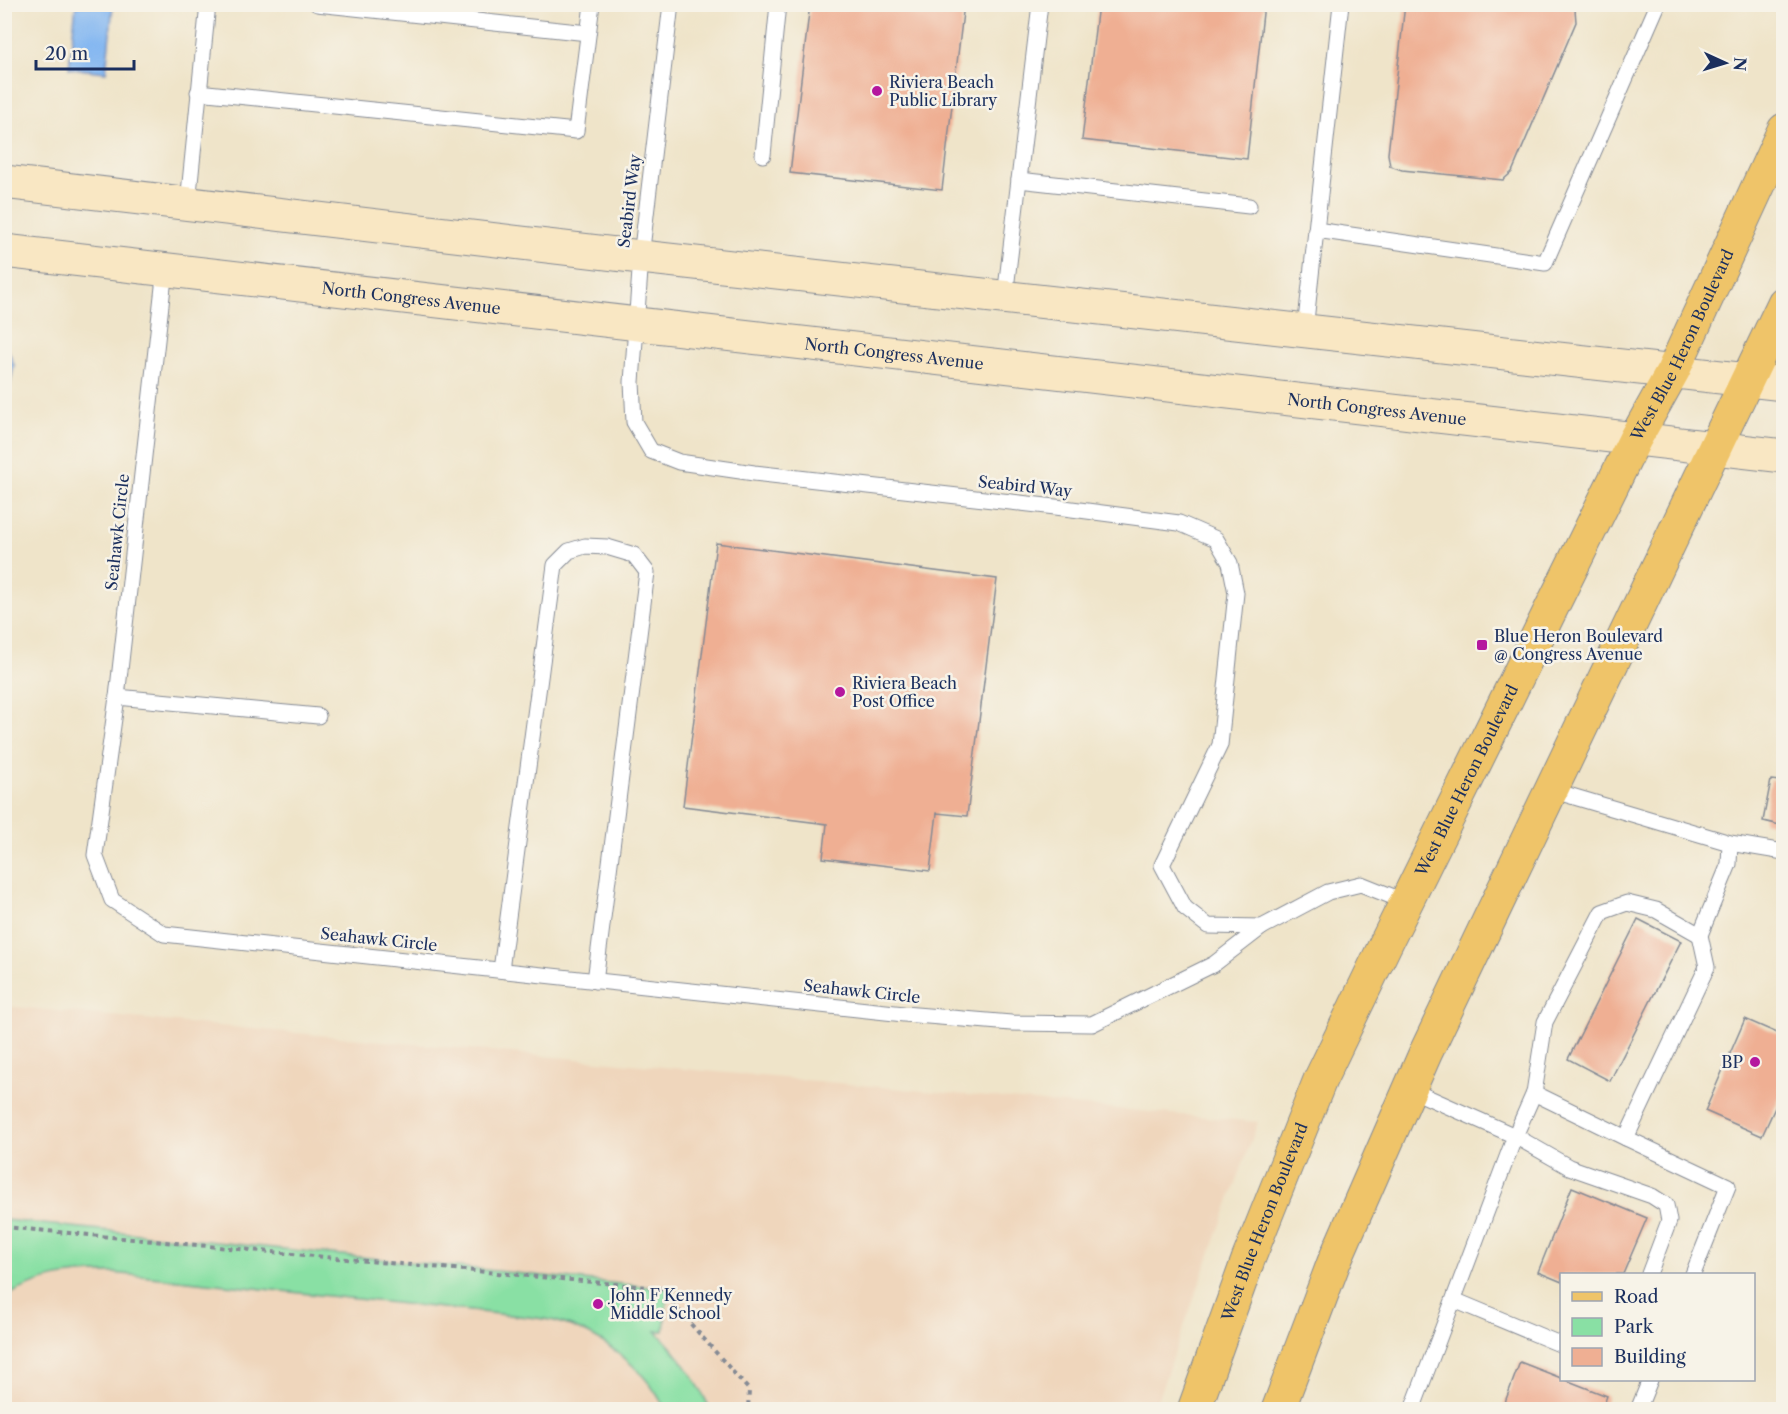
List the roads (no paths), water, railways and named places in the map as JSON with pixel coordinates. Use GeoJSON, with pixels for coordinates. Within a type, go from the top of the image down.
{"type":"FeatureCollection","features":[{"type":"Feature","properties":{"kind":"main road","name":"West Blue Heron Boulevard"},"geometry":{"type":"LineString","coordinates":[[1194,1410],[1248,1260],[1320,1080],[1635,439],[1673,370],[1784,130]]}},
{"type":"Feature","properties":{"kind":"main road"},"geometry":{"type":"LineString","coordinates":[[1278,1410],[1334,1262],[1409,1089],[1784,303]]}},
{"type":"Feature","properties":{"kind":"street"},"geometry":{"type":"LineString","coordinates":[[4,182],[641,257],[1784,384]]}},
{"type":"Feature","properties":{"kind":"street","name":"North Congress Avenue"},"geometry":{"type":"LineString","coordinates":[[4,251],[1784,456]]}},
{"type":"Feature","properties":{"kind":"lane"},"geometry":{"type":"LineString","coordinates":[[188,203],[208,4]]}},
{"type":"Feature","properties":{"kind":"lane"},"geometry":{"type":"LineString","coordinates":[[317,4],[588,33]]}},
{"type":"Feature","properties":{"kind":"lane"},"geometry":{"type":"LineString","coordinates":[[198,92],[576,131],[592,4]]}},
{"type":"Feature","properties":{"kind":"lane","name":"Seabird Way"},"geometry":{"type":"LineString","coordinates":[[671,4],[641,257],[632,382],[634,422],[651,451],[679,462],[765,475],[1179,523],[1216,539],[1230,563],[1236,593],[1220,745],[1162,866],[1185,909],[1208,926],[1262,927],[1328,892],[1361,884],[1406,902]]}},
{"type":"Feature","properties":{"kind":"lane"},"geometry":{"type":"LineString","coordinates":[[763,154],[778,4]]}},
{"type":"Feature","properties":{"kind":"lane"},"geometry":{"type":"LineString","coordinates":[[1005,297],[1040,4]]}},
{"type":"Feature","properties":{"kind":"lane"},"geometry":{"type":"LineString","coordinates":[[1305,330],[1341,4]]}},
{"type":"Feature","properties":{"kind":"lane"},"geometry":{"type":"LineString","coordinates":[[1316,230],[1545,262],[1658,4]]}},
{"type":"Feature","properties":{"kind":"lane"},"geometry":{"type":"LineString","coordinates":[[1019,180],[1249,206]]}},
{"type":"Feature","properties":{"kind":"lane","name":"Seahawk Circle"},"geometry":{"type":"LineString","coordinates":[[165,270],[117,697],[95,855],[112,900],[164,934],[892,1013],[1011,1023],[1092,1024],[1214,964],[1262,927]]}},
{"type":"Feature","properties":{"kind":"lane"},"geometry":{"type":"LineString","coordinates":[[501,970],[555,565],[569,551],[585,546],[607,547],[634,555],[646,572],[595,981]]}},
{"type":"Feature","properties":{"kind":"lane"},"geometry":{"type":"LineString","coordinates":[[117,697],[318,716]]}},
{"type":"Feature","properties":{"kind":"lane"},"geometry":{"type":"LineString","coordinates":[[1551,790],[1730,843],[1784,852]]}},
{"type":"Feature","properties":{"kind":"lane"},"geometry":{"type":"LineString","coordinates":[[1626,1138],[1707,967],[1700,935],[1729,864],[1730,843]]}},
{"type":"Feature","properties":{"kind":"lane"},"geometry":{"type":"LineString","coordinates":[[1412,1410],[1515,1136],[1534,1094],[1545,1022],[1602,912],[1627,903],[1656,910],[1700,935]]}},
{"type":"Feature","properties":{"kind":"lane"},"geometry":{"type":"LineString","coordinates":[[1409,1089],[1515,1136],[1569,1167],[1652,1196],[1666,1205],[1669,1221],[1649,1273]]}},
{"type":"Feature","properties":{"kind":"lane"},"geometry":{"type":"LineString","coordinates":[[1534,1094],[1728,1186],[1694,1273]]}},
{"type":"Feature","properties":{"kind":"lane"},"geometry":{"type":"LineString","coordinates":[[1454,1300],[1560,1343]]}},
{"type":"Feature","properties":{"kind":"lane"},"geometry":{"type":"LineString","coordinates":[[1638,1410],[1649,1381]]}},
{"type":"Feature","properties":{"kind":"water"},"geometry":{"type":"Polygon","coordinates":[[[76,5],[113,5],[106,72],[69,68],[76,5]]]}},
{"type":"Feature","properties":{"kind":"water"},"geometry":{"type":"Polygon","coordinates":[[[5,350],[8,350],[14,365],[5,409],[5,350]]]}},
{"type":"Feature","properties":{"kind":"place","name":"Riviera Beach Public Library"},"geometry":{"type":"Point","coordinates":[877,91]}},
{"type":"Feature","properties":{"kind":"place","name":"Blue Heron Boulevard @ Congress Avenue"},"geometry":{"type":"Point","coordinates":[1482,645]}},
{"type":"Feature","properties":{"kind":"place","name":"Riviera Beach Post Office"},"geometry":{"type":"Point","coordinates":[840,692]}},
{"type":"Feature","properties":{"kind":"place","name":"BP"},"geometry":{"type":"Point","coordinates":[1755,1062]}},
{"type":"Feature","properties":{"kind":"place","name":"John F Kennedy Middle School"},"geometry":{"type":"Point","coordinates":[598,1304]}}]}
